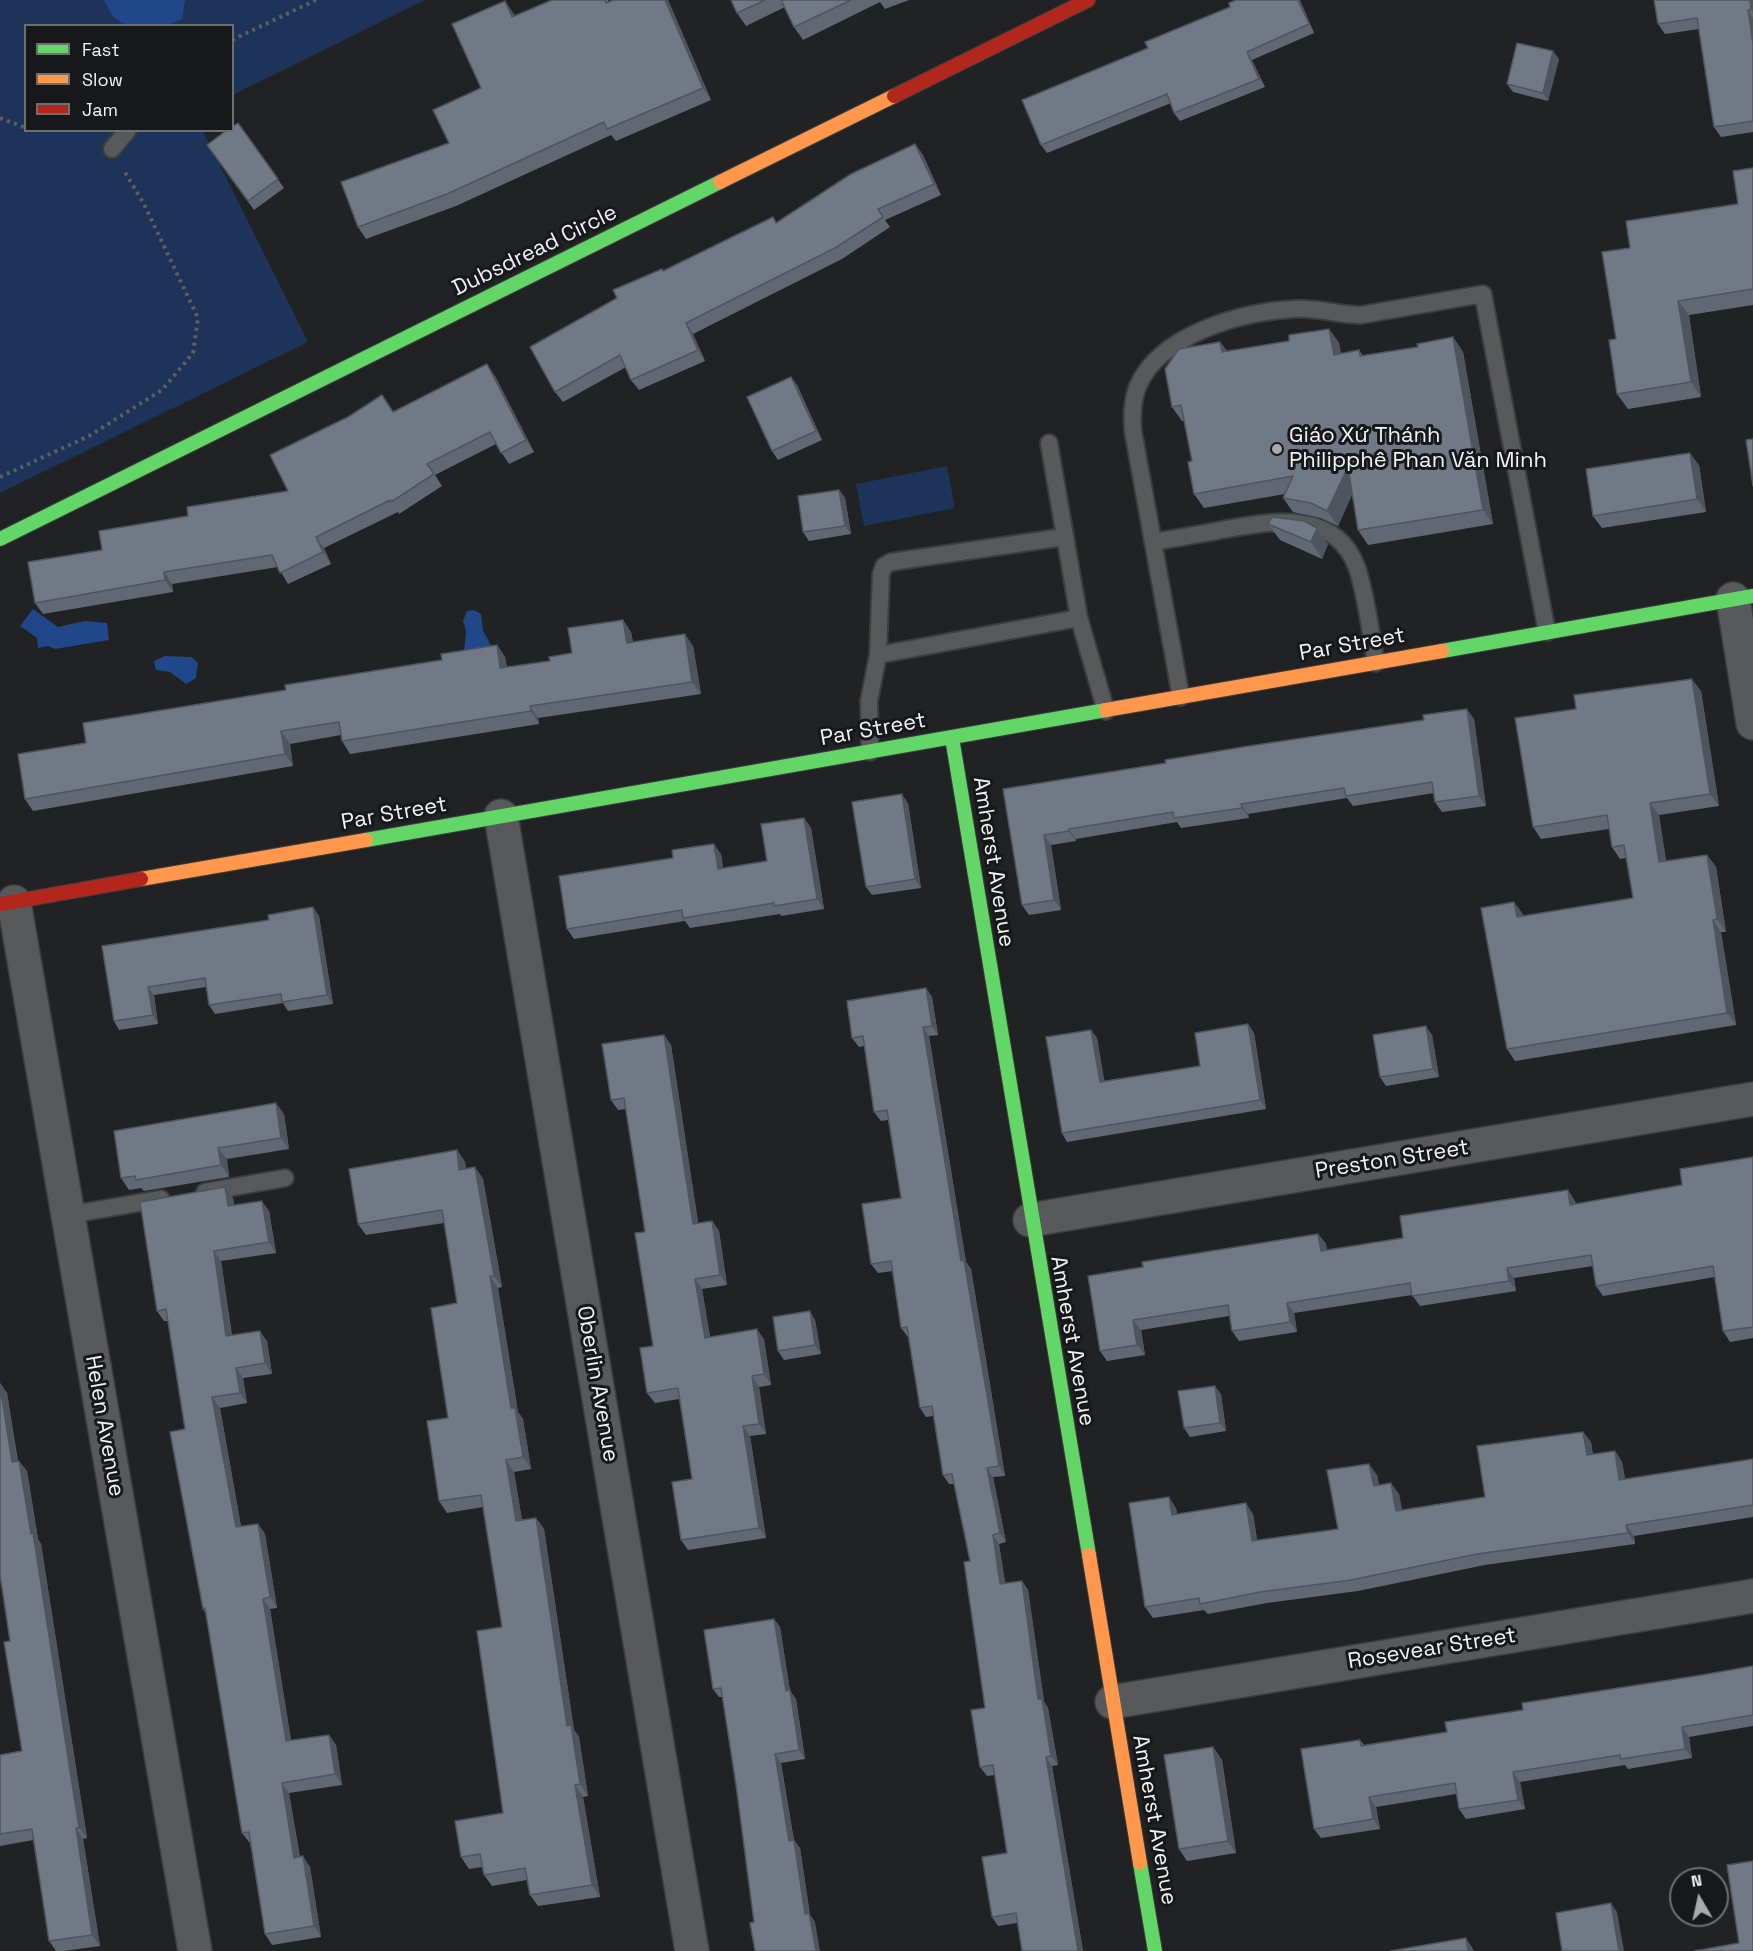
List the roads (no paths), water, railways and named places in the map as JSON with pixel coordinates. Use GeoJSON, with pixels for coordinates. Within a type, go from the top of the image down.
{"type":"FeatureCollection","features":[{"type":"Feature","properties":{"kind":"street","name":"Dubsdread Circle"},"geometry":{"type":"LineString","coordinates":[[0,539],[1088,0]]}},
{"type":"Feature","properties":{"kind":"street","name":"Par Street"},"geometry":{"type":"LineString","coordinates":[[7,903],[1743,598]]}},
{"type":"Feature","properties":{"kind":"street"},"geometry":{"type":"LineString","coordinates":[[1743,598],[1753,723]]}},
{"type":"Feature","properties":{"kind":"street","name":"Amherst Avenue"},"geometry":{"type":"LineString","coordinates":[[952,738],[1030,1220],[1155,1951]]}},
{"type":"Feature","properties":{"kind":"street","name":"Oberlin Avenue"},"geometry":{"type":"LineString","coordinates":[[501,816],[692,1951]]}},
{"type":"Feature","properties":{"kind":"street","name":"Helen Avenue"},"geometry":{"type":"LineString","coordinates":[[7,903],[68,1215],[195,1951]]}},
{"type":"Feature","properties":{"kind":"street","name":"Preston Street"},"geometry":{"type":"LineString","coordinates":[[1030,1220],[1753,1099]]}},
{"type":"Feature","properties":{"kind":"street","name":"Rosevear Street"},"geometry":{"type":"LineString","coordinates":[[1112,1702],[1753,1596]]}},
{"type":"Feature","properties":{"kind":"lane"},"geometry":{"type":"LineString","coordinates":[[112,149],[126,132]]}},
{"type":"Feature","properties":{"kind":"lane"},"geometry":{"type":"LineString","coordinates":[[1181,697],[1132,414],[1140,382],[1172,347],[1198,331],[1263,312],[1314,308],[1342,315],[1361,315],[1483,294],[1547,632]]}},
{"type":"Feature","properties":{"kind":"lane"},"geometry":{"type":"LineString","coordinates":[[1049,443],[1079,618],[1106,711]]}},
{"type":"Feature","properties":{"kind":"lane"},"geometry":{"type":"LineString","coordinates":[[1153,542],[1272,522],[1301,522],[1318,527],[1343,545],[1358,569],[1376,663]]}},
{"type":"Feature","properties":{"kind":"lane"},"geometry":{"type":"LineString","coordinates":[[870,752],[869,701],[878,655],[880,574],[885,566],[891,562],[1064,537]]}},
{"type":"Feature","properties":{"kind":"lane"},"geometry":{"type":"LineString","coordinates":[[878,655],[1079,618]]}},
{"type":"Feature","properties":{"kind":"lane"},"geometry":{"type":"LineString","coordinates":[[68,1215],[285,1178]]}},
{"type":"Feature","properties":{"kind":"place","name":"Giáo Xứ Thánh Philipphê Phan Văn Minh"},"geometry":{"type":"Point","coordinates":[1277,449]}}]}
